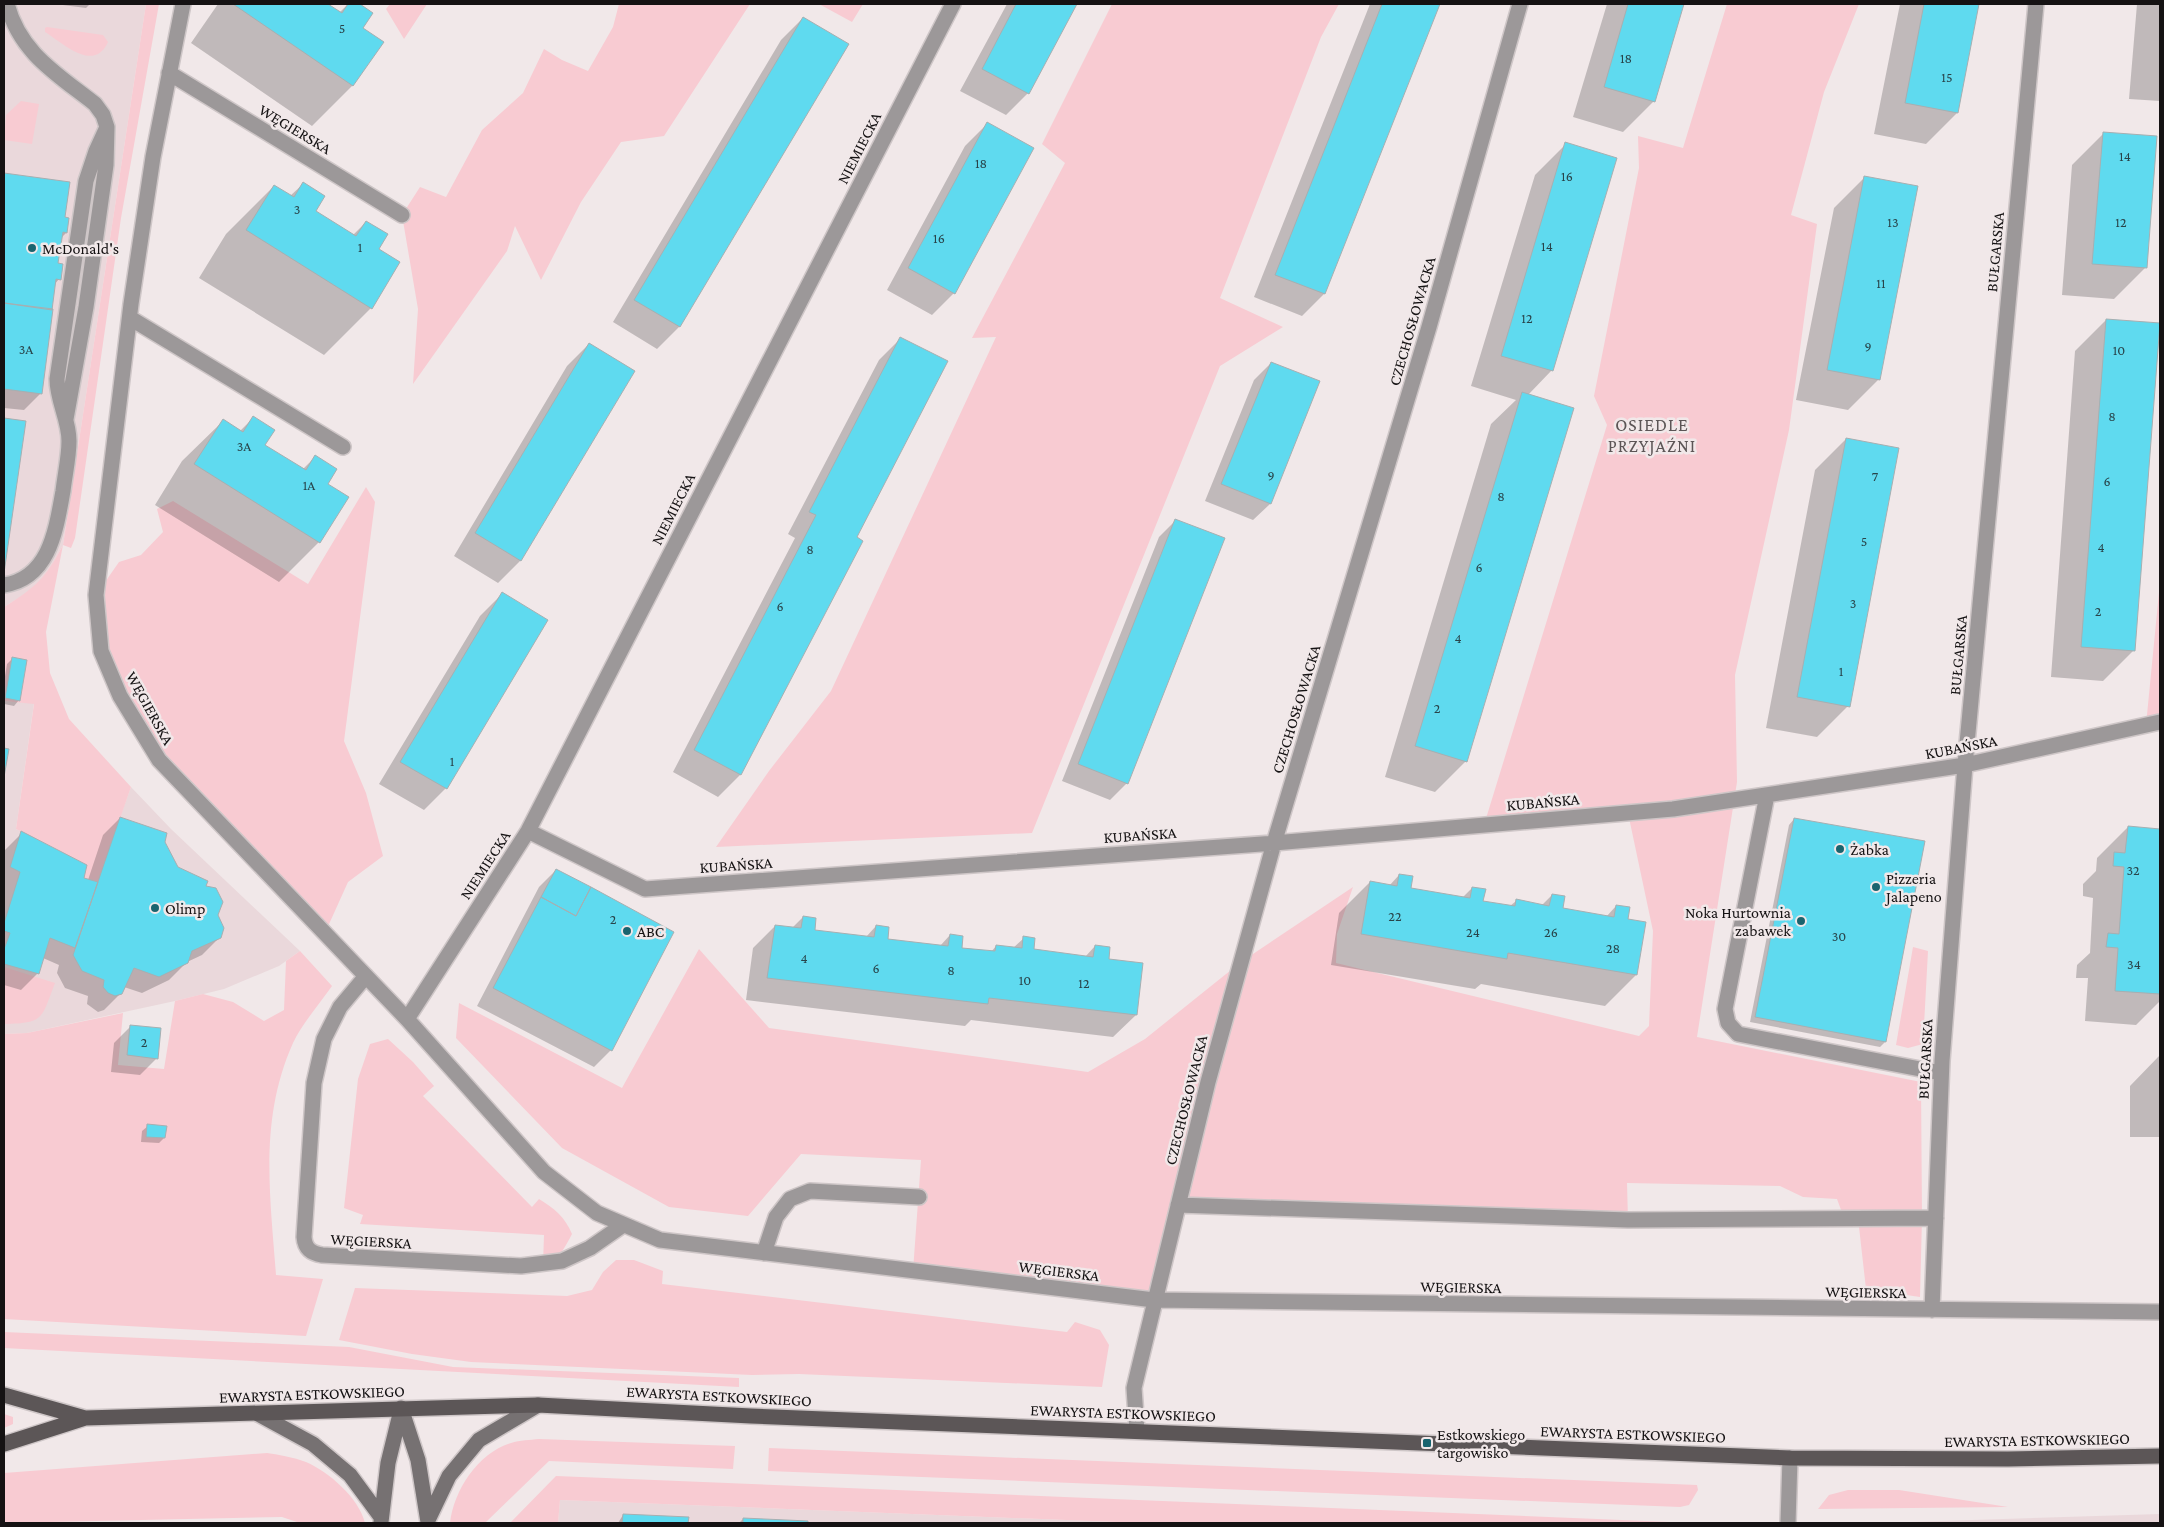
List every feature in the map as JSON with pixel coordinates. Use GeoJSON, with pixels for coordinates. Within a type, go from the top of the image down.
{"type":"FeatureCollection","features":[{"type":"Feature","properties":{"kind":"main road","name":"EWARYSTA ESTKOWSKIEGO"},"geometry":{"type":"LineString","coordinates":[[4,1395],[85,1418]]}},
{"type":"Feature","properties":{"kind":"main road","name":"EWARYSTA ESTKOWSKIEGO"},"geometry":{"type":"LineString","coordinates":[[4,1444],[85,1418],[538,1404],[742,1416],[1790,1458],[2008,1459],[2160,1456]]}},
{"type":"Feature","properties":{"kind":"street"},"geometry":{"type":"LineString","coordinates":[[4,585],[31,574],[41,564],[51,543],[58,520],[68,457],[69,429],[57,392],[57,379],[86,181],[107,127],[103,115],[95,104],[30,51],[15,26],[6,4]]}},
{"type":"Feature","properties":{"kind":"street","name":"WĘGIERSKA"},"geometry":{"type":"LineString","coordinates":[[183,4],[153,157],[130,318],[96,595],[101,652],[120,696],[159,760],[407,1019],[544,1172],[597,1214],[660,1240],[1154,1300],[2160,1312]]}},
{"type":"Feature","properties":{"kind":"street","name":"NIEMIECKA"},"geometry":{"type":"LineString","coordinates":[[407,1019],[528,831],[953,4]]}},
{"type":"Feature","properties":{"kind":"street","name":"CZECHOSŁOWACKA"},"geometry":{"type":"LineString","coordinates":[[1137,1431],[1134,1388],[1208,1082],[1274,842],[1425,342],[1520,4]]}},
{"type":"Feature","properties":{"kind":"street","name":"BUŁGARSKA"},"geometry":{"type":"LineString","coordinates":[[1932,1310],[1941,1073],[1965,765],[2036,4]]}},
{"type":"Feature","properties":{"kind":"street","name":"WĘGIERSKA"},"geometry":{"type":"LineString","coordinates":[[169,73],[402,215]]}},
{"type":"Feature","properties":{"kind":"street"},"geometry":{"type":"LineString","coordinates":[[130,318],[342,447]]}},
{"type":"Feature","properties":{"kind":"street","name":"KUBAŃSKA"},"geometry":{"type":"LineString","coordinates":[[528,831],[645,889],[1673,810],[1965,765],[2160,722]]}},
{"type":"Feature","properties":{"kind":"street"},"geometry":{"type":"LineString","coordinates":[[1767,795],[1725,1009],[1728,1023],[1738,1034],[1941,1073]]}},
{"type":"Feature","properties":{"kind":"street","name":"WĘGIERSKA"},"geometry":{"type":"LineString","coordinates":[[366,976],[340,1006],[324,1039],[314,1083],[304,1237],[308,1250],[322,1256],[521,1266],[562,1262],[590,1248],[623,1225]]}},
{"type":"Feature","properties":{"kind":"street"},"geometry":{"type":"LineString","coordinates":[[764,1253],[776,1217],[790,1199],[810,1191],[919,1197]]}},
{"type":"Feature","properties":{"kind":"street"},"geometry":{"type":"LineString","coordinates":[[1178,1204],[1628,1220],[1936,1218]]}},
{"type":"Feature","properties":{"kind":"street"},"geometry":{"type":"LineString","coordinates":[[428,1522],[449,1476],[479,1440],[538,1404]]}},
{"type":"Feature","properties":{"kind":"street"},"geometry":{"type":"LineString","coordinates":[[381,1520],[388,1463],[401,1408]]}},
{"type":"Feature","properties":{"kind":"street"},"geometry":{"type":"LineString","coordinates":[[401,1408],[418,1460],[428,1522]]}},
{"type":"Feature","properties":{"kind":"street"},"geometry":{"type":"LineString","coordinates":[[258,1414],[313,1444],[350,1475],[381,1520]]}},
{"type":"Feature","properties":{"kind":"street"},"geometry":{"type":"LineString","coordinates":[[1788,1523],[1790,1458]]}},
{"type":"Feature","properties":{"kind":"shaded area"},"geometry":{"type":"Polygon","coordinates":[[[4,4],[146,4],[63,545],[50,569],[33,589],[4,607],[4,4]]]}},
{"type":"Feature","properties":{"kind":"shaded area"},"geometry":{"type":"Polygon","coordinates":[[[146,4],[159,4],[121,218],[75,538],[71,548],[63,545],[146,4]]]}},
{"type":"Feature","properties":{"kind":"shaded area"},"geometry":{"type":"Polygon","coordinates":[[[390,4],[427,4],[404,39],[386,9],[390,4]]]}},
{"type":"Feature","properties":{"kind":"shaded area"},"geometry":{"type":"Polygon","coordinates":[[[619,4],[750,4],[664,136],[621,142],[581,202],[541,280],[515,226],[507,251],[413,384],[418,309],[402,215],[420,187],[446,197],[482,130],[523,93],[544,49],[562,60],[588,71],[613,27],[619,4]]]}},
{"type":"Feature","properties":{"kind":"shaded area"},"geometry":{"type":"Polygon","coordinates":[[[819,4],[863,4],[852,22],[819,4]]]}},
{"type":"Feature","properties":{"kind":"shaded area"},"geometry":{"type":"Polygon","coordinates":[[[1112,4],[1339,4],[1321,37],[1220,298],[1283,327],[1220,366],[1032,833],[716,847],[769,771],[831,691],[996,337],[972,338],[1065,163],[1042,144],[1112,4]]]}},
{"type":"Feature","properties":{"kind":"shaded area"},"geometry":{"type":"Polygon","coordinates":[[[1727,4],[1859,4],[1824,92],[1791,215],[1817,224],[1789,430],[1735,675],[1737,782],[1697,1037],[1921,1082],[1922,1218],[1920,1297],[1866,1289],[1858,1218],[1844,1218],[1837,1199],[1803,1197],[1780,1186],[1627,1183],[1628,1220],[1178,1205],[1154,1300],[913,1271],[921,1160],[801,1154],[748,1216],[669,1207],[562,1148],[456,1038],[459,1003],[622,1088],[699,949],[769,1028],[1088,1072],[1145,1039],[1241,962],[1353,887],[1337,934],[1336,963],[1639,1036],[1649,1026],[1653,931],[1628,813],[1484,825],[1607,425],[1594,396],[1639,168],[1638,136],[1683,148],[1727,4]]]}},
{"type":"Feature","properties":{"kind":"shaded area"},"geometry":{"type":"Polygon","coordinates":[[[47,27],[103,35],[108,42],[102,51],[95,55],[87,56],[70,49],[45,32],[47,27]]]}},
{"type":"Feature","properties":{"kind":"shaded area"},"geometry":{"type":"Polygon","coordinates":[[[21,101],[39,104],[32,144],[4,140],[6,115],[21,101]]]}},
{"type":"Feature","properties":{"kind":"shaded area"},"geometry":{"type":"Polygon","coordinates":[[[366,487],[375,502],[344,741],[366,793],[383,856],[348,882],[325,933],[159,760],[101,651],[96,595],[119,562],[141,555],[163,532],[157,509],[173,501],[308,584],[366,487]]]}},
{"type":"Feature","properties":{"kind":"shaded area"},"geometry":{"type":"Polygon","coordinates":[[[63,545],[46,632],[50,673],[69,719],[131,787],[98,882],[84,878],[87,865],[16,829],[34,704],[4,701],[4,607],[39,581],[51,566],[63,545]]]}},
{"type":"Feature","properties":{"kind":"shaded area"},"geometry":{"type":"Polygon","coordinates":[[[2160,582],[2160,722],[2146,725],[2160,582]]]}},
{"type":"Feature","properties":{"kind":"shaded area"},"geometry":{"type":"Polygon","coordinates":[[[4,701],[34,703],[16,829],[87,865],[120,817],[131,787],[171,829],[300,951],[279,966],[224,989],[27,1033],[4,1034],[4,701]]]}},
{"type":"Feature","properties":{"kind":"shaded area"},"geometry":{"type":"Polygon","coordinates":[[[1913,947],[1928,951],[1923,1044],[1908,1048],[1896,1045],[1913,947]]]}},
{"type":"Feature","properties":{"kind":"shaded area"},"geometry":{"type":"Polygon","coordinates":[[[300,951],[332,986],[297,1036],[282,1071],[271,1128],[270,1186],[276,1275],[323,1279],[306,1336],[4,1319],[4,1034],[27,1033],[123,1013],[118,1065],[164,1069],[175,1001],[203,994],[233,1002],[264,1021],[284,1010],[286,961],[300,951]]]}},
{"type":"Feature","properties":{"kind":"shaded area"},"geometry":{"type":"Polygon","coordinates":[[[4,967],[55,983],[44,1012],[40,1017],[27,1022],[4,1024],[4,967]]]}},
{"type":"Feature","properties":{"kind":"shaded area"},"geometry":{"type":"Polygon","coordinates":[[[388,1039],[413,1062],[434,1086],[423,1096],[532,1207],[539,1199],[562,1218],[572,1234],[557,1257],[543,1264],[544,1235],[360,1224],[363,1215],[344,1208],[358,1079],[370,1044],[388,1039]]]}},
{"type":"Feature","properties":{"kind":"shaded area"},"geometry":{"type":"Polygon","coordinates":[[[616,1260],[634,1260],[663,1271],[662,1284],[1067,1332],[1075,1322],[1100,1330],[1109,1345],[1102,1387],[799,1374],[752,1375],[471,1362],[412,1354],[339,1340],[355,1288],[567,1296],[592,1290],[603,1272],[616,1260]]]}},
{"type":"Feature","properties":{"kind":"shaded area"},"geometry":{"type":"Polygon","coordinates":[[[4,1332],[349,1347],[453,1367],[739,1378],[739,1387],[4,1348],[4,1332]]]}},
{"type":"Feature","properties":{"kind":"shaded area"},"geometry":{"type":"Polygon","coordinates":[[[4,1414],[13,1417],[13,1424],[4,1428],[4,1414]]]}},
{"type":"Feature","properties":{"kind":"shaded area"},"geometry":{"type":"Polygon","coordinates":[[[539,1439],[735,1446],[733,1469],[549,1461],[485,1523],[450,1523],[452,1510],[462,1486],[478,1464],[499,1448],[511,1443],[539,1439]]]}},
{"type":"Feature","properties":{"kind":"shaded area"},"geometry":{"type":"Polygon","coordinates":[[[769,1448],[1697,1485],[1698,1490],[1689,1505],[1680,1507],[768,1471],[769,1448]]]}},
{"type":"Feature","properties":{"kind":"shaded area"},"geometry":{"type":"Polygon","coordinates":[[[267,1453],[301,1460],[324,1472],[350,1495],[362,1514],[365,1523],[300,1523],[282,1517],[4,1523],[4,1473],[267,1453]]]}},
{"type":"Feature","properties":{"kind":"shaded area"},"geometry":{"type":"Polygon","coordinates":[[[556,1476],[1695,1523],[1141,1523],[560,1500],[558,1523],[510,1523],[556,1476]]]}},
{"type":"Feature","properties":{"kind":"shaded area"},"geometry":{"type":"Polygon","coordinates":[[[1848,1490],[1899,1490],[2008,1507],[1818,1509],[1829,1495],[1848,1490]]]}},
{"type":"Feature","properties":{"kind":"shaded area"},"geometry":{"type":"Polygon","coordinates":[[[560,1500],[1141,1523],[558,1523],[560,1500]]]}},
{"type":"Feature","properties":{"kind":"shaded area"},"geometry":{"type":"Polygon","coordinates":[[[2160,1514],[2160,1523],[1879,1523],[2160,1514]]]}},
{"type":"Feature","properties":{"kind":"building"},"geometry":{"type":"Polygon","coordinates":[[[233,4],[328,4],[342,13],[348,4],[360,4],[373,13],[363,28],[384,42],[353,86],[233,4]]]}},
{"type":"Feature","properties":{"kind":"building"},"geometry":{"type":"Polygon","coordinates":[[[1016,4],[1077,4],[1029,94],[982,69],[1016,4]]]}},
{"type":"Feature","properties":{"kind":"building"},"geometry":{"type":"Polygon","coordinates":[[[1382,4],[1440,4],[1325,294],[1275,275],[1382,4]]]}},
{"type":"Feature","properties":{"kind":"building"},"geometry":{"type":"Polygon","coordinates":[[[1628,4],[1684,4],[1655,102],[1604,87],[1628,4]]]}},
{"type":"Feature","properties":{"kind":"building"},"geometry":{"type":"Polygon","coordinates":[[[1924,4],[1979,4],[1958,113],[1905,103],[1924,4]]]}},
{"type":"Feature","properties":{"kind":"building"},"geometry":{"type":"Polygon","coordinates":[[[803,17],[849,44],[680,327],[634,300],[803,17]]]}},
{"type":"Feature","properties":{"kind":"building"},"geometry":{"type":"Polygon","coordinates":[[[987,122],[1034,148],[955,294],[908,268],[987,122]]]}},
{"type":"Feature","properties":{"kind":"building"},"geometry":{"type":"Polygon","coordinates":[[[2103,132],[2157,136],[2147,268],[2092,264],[2103,132]]]}},
{"type":"Feature","properties":{"kind":"building"},"geometry":{"type":"Polygon","coordinates":[[[1565,142],[1617,158],[1553,371],[1501,356],[1565,142]]]}},
{"type":"Feature","properties":{"kind":"building","name":"McDonald's"},"geometry":{"type":"Polygon","coordinates":[[[4,173],[70,182],[65,217],[69,218],[67,233],[63,232],[58,263],[63,264],[61,280],[56,279],[52,310],[4,303],[4,173]]]}},
{"type":"Feature","properties":{"kind":"building"},"geometry":{"type":"Polygon","coordinates":[[[1864,176],[1918,186],[1880,380],[1827,370],[1864,176]]]}},
{"type":"Feature","properties":{"kind":"building"},"geometry":{"type":"Polygon","coordinates":[[[303,182],[325,196],[316,211],[356,236],[366,221],[388,234],[379,249],[400,262],[372,309],[246,230],[274,185],[294,197],[303,182]]]}},
{"type":"Feature","properties":{"kind":"building"},"geometry":{"type":"Polygon","coordinates":[[[4,303],[53,309],[42,394],[4,389],[4,303]]]}},
{"type":"Feature","properties":{"kind":"building"},"geometry":{"type":"Polygon","coordinates":[[[2106,319],[2160,323],[2135,651],[2081,647],[2106,319]]]}},
{"type":"Feature","properties":{"kind":"building"},"geometry":{"type":"Polygon","coordinates":[[[900,337],[948,361],[857,537],[863,541],[741,775],[694,750],[816,515],[809,512],[900,337]]]}},
{"type":"Feature","properties":{"kind":"building"},"geometry":{"type":"Polygon","coordinates":[[[589,343],[635,371],[521,561],[475,533],[589,343]]]}},
{"type":"Feature","properties":{"kind":"building"},"geometry":{"type":"Polygon","coordinates":[[[1271,362],[1320,381],[1271,504],[1221,484],[1271,362]]]}},
{"type":"Feature","properties":{"kind":"building"},"geometry":{"type":"Polygon","coordinates":[[[1522,392],[1574,408],[1467,762],[1415,746],[1522,392]]]}},
{"type":"Feature","properties":{"kind":"building"},"geometry":{"type":"Polygon","coordinates":[[[253,416],[275,430],[265,445],[306,470],[315,455],[337,469],[328,484],[349,497],[320,543],[194,464],[223,419],[243,432],[253,416]]]}},
{"type":"Feature","properties":{"kind":"building"},"geometry":{"type":"Polygon","coordinates":[[[4,418],[26,421],[4,573],[4,418]]]}},
{"type":"Feature","properties":{"kind":"building"},"geometry":{"type":"Polygon","coordinates":[[[1846,438],[1899,448],[1850,707],[1797,697],[1846,438]]]}},
{"type":"Feature","properties":{"kind":"building"},"geometry":{"type":"Polygon","coordinates":[[[1175,519],[1225,538],[1128,784],[1078,764],[1175,519]]]}},
{"type":"Feature","properties":{"kind":"building"},"geometry":{"type":"Polygon","coordinates":[[[502,592],[548,620],[447,789],[400,762],[502,592]]]}},
{"type":"Feature","properties":{"kind":"building"},"geometry":{"type":"Polygon","coordinates":[[[12,657],[27,660],[20,701],[5,698],[12,657]]]}},
{"type":"Feature","properties":{"kind":"building"},"geometry":{"type":"Polygon","coordinates":[[[4,748],[9,749],[4,777],[4,748]]]}},
{"type":"Feature","properties":{"kind":"building","name":"Olimp"},"geometry":{"type":"Polygon","coordinates":[[[120,817],[167,833],[165,842],[178,867],[208,881],[206,886],[216,888],[223,902],[218,915],[224,928],[221,938],[192,951],[188,963],[159,977],[134,968],[122,994],[115,996],[108,993],[103,987],[104,980],[82,971],[73,955],[120,817]]]}},
{"type":"Feature","properties":{"kind":"building"},"geometry":{"type":"Polygon","coordinates":[[[1794,818],[1925,841],[1886,1042],[1755,1017],[1794,818]]]}},
{"type":"Feature","properties":{"kind":"building"},"geometry":{"type":"Polygon","coordinates":[[[2128,826],[2160,829],[2160,994],[2115,991],[2118,948],[2106,947],[2108,933],[2119,934],[2124,867],[2113,866],[2114,852],[2125,853],[2128,826]]]}},
{"type":"Feature","properties":{"kind":"building"},"geometry":{"type":"Polygon","coordinates":[[[21,831],[87,865],[84,878],[98,882],[75,948],[50,938],[39,974],[4,964],[4,949],[10,933],[4,931],[4,923],[20,872],[10,867],[21,831]]]}},
{"type":"Feature","properties":{"kind":"building"},"geometry":{"type":"Polygon","coordinates":[[[556,869],[591,887],[576,916],[541,897],[556,869]]]}},
{"type":"Feature","properties":{"kind":"building"},"geometry":{"type":"Polygon","coordinates":[[[1399,874],[1413,876],[1411,888],[1470,898],[1472,887],[1486,889],[1483,901],[1515,906],[1516,899],[1549,906],[1552,894],[1565,896],[1563,908],[1614,917],[1616,905],[1630,907],[1628,919],[1646,922],[1637,975],[1508,953],[1507,959],[1361,934],[1370,881],[1397,886],[1399,874]]]}},
{"type":"Feature","properties":{"kind":"building"},"geometry":{"type":"Polygon","coordinates":[[[591,887],[674,932],[612,1051],[493,988],[541,897],[576,916],[591,887]]]}},
{"type":"Feature","properties":{"kind":"building"},"geometry":{"type":"Polygon","coordinates":[[[803,916],[816,918],[815,930],[874,937],[876,925],[889,927],[888,939],[948,946],[950,934],[963,936],[962,948],[995,951],[996,945],[1022,948],[1023,936],[1035,938],[1034,949],[1093,957],[1095,945],[1110,947],[1109,959],[1143,963],[1137,1015],[989,998],[988,1004],[767,978],[775,925],[801,928],[803,916]]]}},
{"type":"Feature","properties":{"kind":"building"},"geometry":{"type":"Polygon","coordinates":[[[130,1025],[161,1028],[158,1059],[127,1055],[130,1025]]]}},
{"type":"Feature","properties":{"kind":"building"},"geometry":{"type":"Polygon","coordinates":[[[147,1124],[167,1126],[165,1138],[146,1137],[147,1124]]]}},
{"type":"Feature","properties":{"kind":"building"},"geometry":{"type":"Polygon","coordinates":[[[623,1514],[689,1517],[688,1523],[622,1523],[623,1514]]]}},
{"type":"Feature","properties":{"kind":"building"},"geometry":{"type":"Polygon","coordinates":[[[743,1518],[808,1521],[808,1523],[743,1523],[743,1518]]]}},
{"type":"Feature","properties":{"kind":"place","name":"McDonald's"},"geometry":{"type":"Point","coordinates":[32,248]}},
{"type":"Feature","properties":{"kind":"place","name":"Żabka"},"geometry":{"type":"Point","coordinates":[1840,849]}},
{"type":"Feature","properties":{"kind":"place","name":"Pizzeria Jalapeno"},"geometry":{"type":"Point","coordinates":[1876,887]}},
{"type":"Feature","properties":{"kind":"place","name":"Olimp"},"geometry":{"type":"Point","coordinates":[155,908]}},
{"type":"Feature","properties":{"kind":"place","name":"Noka Hurtownia zabawek"},"geometry":{"type":"Point","coordinates":[1801,921]}},
{"type":"Feature","properties":{"kind":"place","name":"ABC"},"geometry":{"type":"Point","coordinates":[627,931]}},
{"type":"Feature","properties":{"kind":"place","name":"Estkowskiego targowisko"},"geometry":{"type":"Point","coordinates":[1427,1443]}},
{"type":"Feature","properties":{"kind":"district","name":"OSIEDLE PRZYJAŹNI"},"geometry":{"type":"Point","coordinates":[1652,435]}}]}
